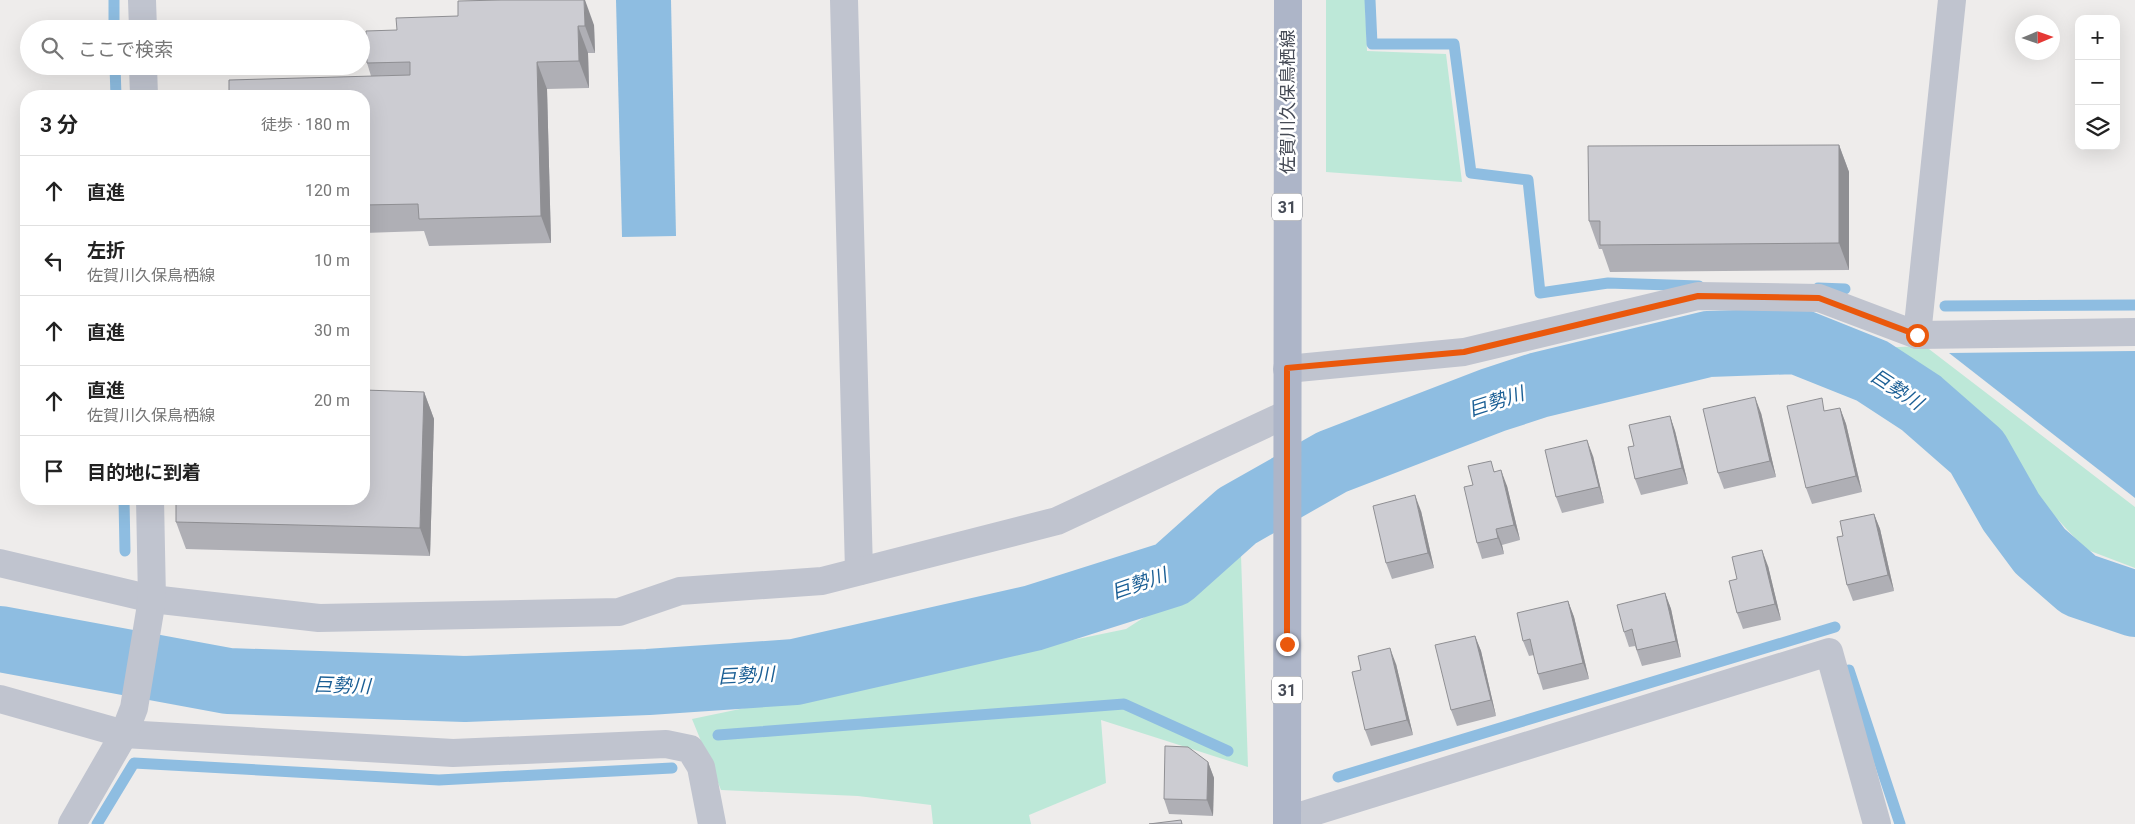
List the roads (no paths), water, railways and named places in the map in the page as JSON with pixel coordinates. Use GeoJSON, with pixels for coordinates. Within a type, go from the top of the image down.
{"type":"FeatureCollection","features":[{"type":"Feature","properties":{"kind":"main road","name":"佐賀川久保鳥栖線"},"geometry":{"type":"LineString","coordinates":[[1287,414],[1288,0]]}},
{"type":"Feature","properties":{"kind":"main road","name":"31"},"geometry":{"type":"LineString","coordinates":[[1287,414],[1287,822]]}},
{"type":"Feature","properties":{"kind":"street"},"geometry":{"type":"LineString","coordinates":[[142,0],[143,20]]}},
{"type":"Feature","properties":{"kind":"street"},"geometry":{"type":"LineString","coordinates":[[844,0],[859,571]]}},
{"type":"Feature","properties":{"kind":"street"},"geometry":{"type":"LineString","coordinates":[[1917,335],[1952,0]]}},
{"type":"Feature","properties":{"kind":"street"},"geometry":{"type":"LineString","coordinates":[[144,75],[144,90]]}},
{"type":"Feature","properties":{"kind":"street"},"geometry":{"type":"LineString","coordinates":[[1287,368],[1464,352],[1698,296],[1819,298],[1917,335],[2135,332]]}},
{"type":"Feature","properties":{"kind":"street"},"geometry":{"type":"LineString","coordinates":[[0,563],[152,599],[319,618],[618,612],[680,591],[822,581],[1057,521],[1287,414]]}},
{"type":"Feature","properties":{"kind":"street"},"geometry":{"type":"LineString","coordinates":[[72,824],[124,734],[134,708],[152,599],[150,505]]}},
{"type":"Feature","properties":{"kind":"street"},"geometry":{"type":"LineString","coordinates":[[1287,822],[1829,652],[1877,824]]}},
{"type":"Feature","properties":{"kind":"street"},"geometry":{"type":"LineString","coordinates":[[0,699],[124,734],[453,753],[666,744],[690,750],[701,767],[712,824]]}},
{"type":"Feature","properties":{"kind":"water"},"geometry":{"type":"Polygon","coordinates":[[[616,0],[671,0],[676,236],[622,237],[616,0]]]}},
{"type":"Feature","properties":{"kind":"water"},"geometry":{"type":"Polygon","coordinates":[[[2135,351],[2135,498],[1949,353],[2135,351]]]}},
{"type":"Feature","properties":{"kind":"waterway"},"geometry":{"type":"LineString","coordinates":[[114,0],[114,20]]}},
{"type":"Feature","properties":{"kind":"waterway"},"geometry":{"type":"LineString","coordinates":[[1370,0],[1372,44],[1454,44],[1471,173],[1528,180],[1540,293],[1608,283],[1699,286]]}},
{"type":"Feature","properties":{"kind":"waterway"},"geometry":{"type":"LineString","coordinates":[[115,75],[116,90]]}},
{"type":"Feature","properties":{"kind":"waterway"},"geometry":{"type":"LineString","coordinates":[[1818,288],[1845,289]]}},
{"type":"Feature","properties":{"kind":"waterway"},"geometry":{"type":"LineString","coordinates":[[1945,306],[2135,305]]}},
{"type":"Feature","properties":{"kind":"waterway","name":"巨勢川"},"geometry":{"type":"LineString","coordinates":[[0,639],[228,681],[465,689],[648,682],[795,672],[1033,618],[1172,574],[1237,516],[1332,462],[1493,400],[1539,385],[1708,344],[1797,341],[1872,371],[1921,403],[1977,452],[2011,512],[2040,551],[2079,585],[2135,604]]}},
{"type":"Feature","properties":{"kind":"waterway"},"geometry":{"type":"LineString","coordinates":[[124,505],[125,551]]}},
{"type":"Feature","properties":{"kind":"waterway"},"geometry":{"type":"LineString","coordinates":[[1338,777],[1835,627]]}},
{"type":"Feature","properties":{"kind":"waterway"},"geometry":{"type":"LineString","coordinates":[[1849,670],[1900,824]]}},
{"type":"Feature","properties":{"kind":"waterway"},"geometry":{"type":"LineString","coordinates":[[718,735],[1124,704],[1228,751]]}},
{"type":"Feature","properties":{"kind":"waterway"},"geometry":{"type":"LineString","coordinates":[[97,824],[134,763],[439,780],[672,768]]}}]}
